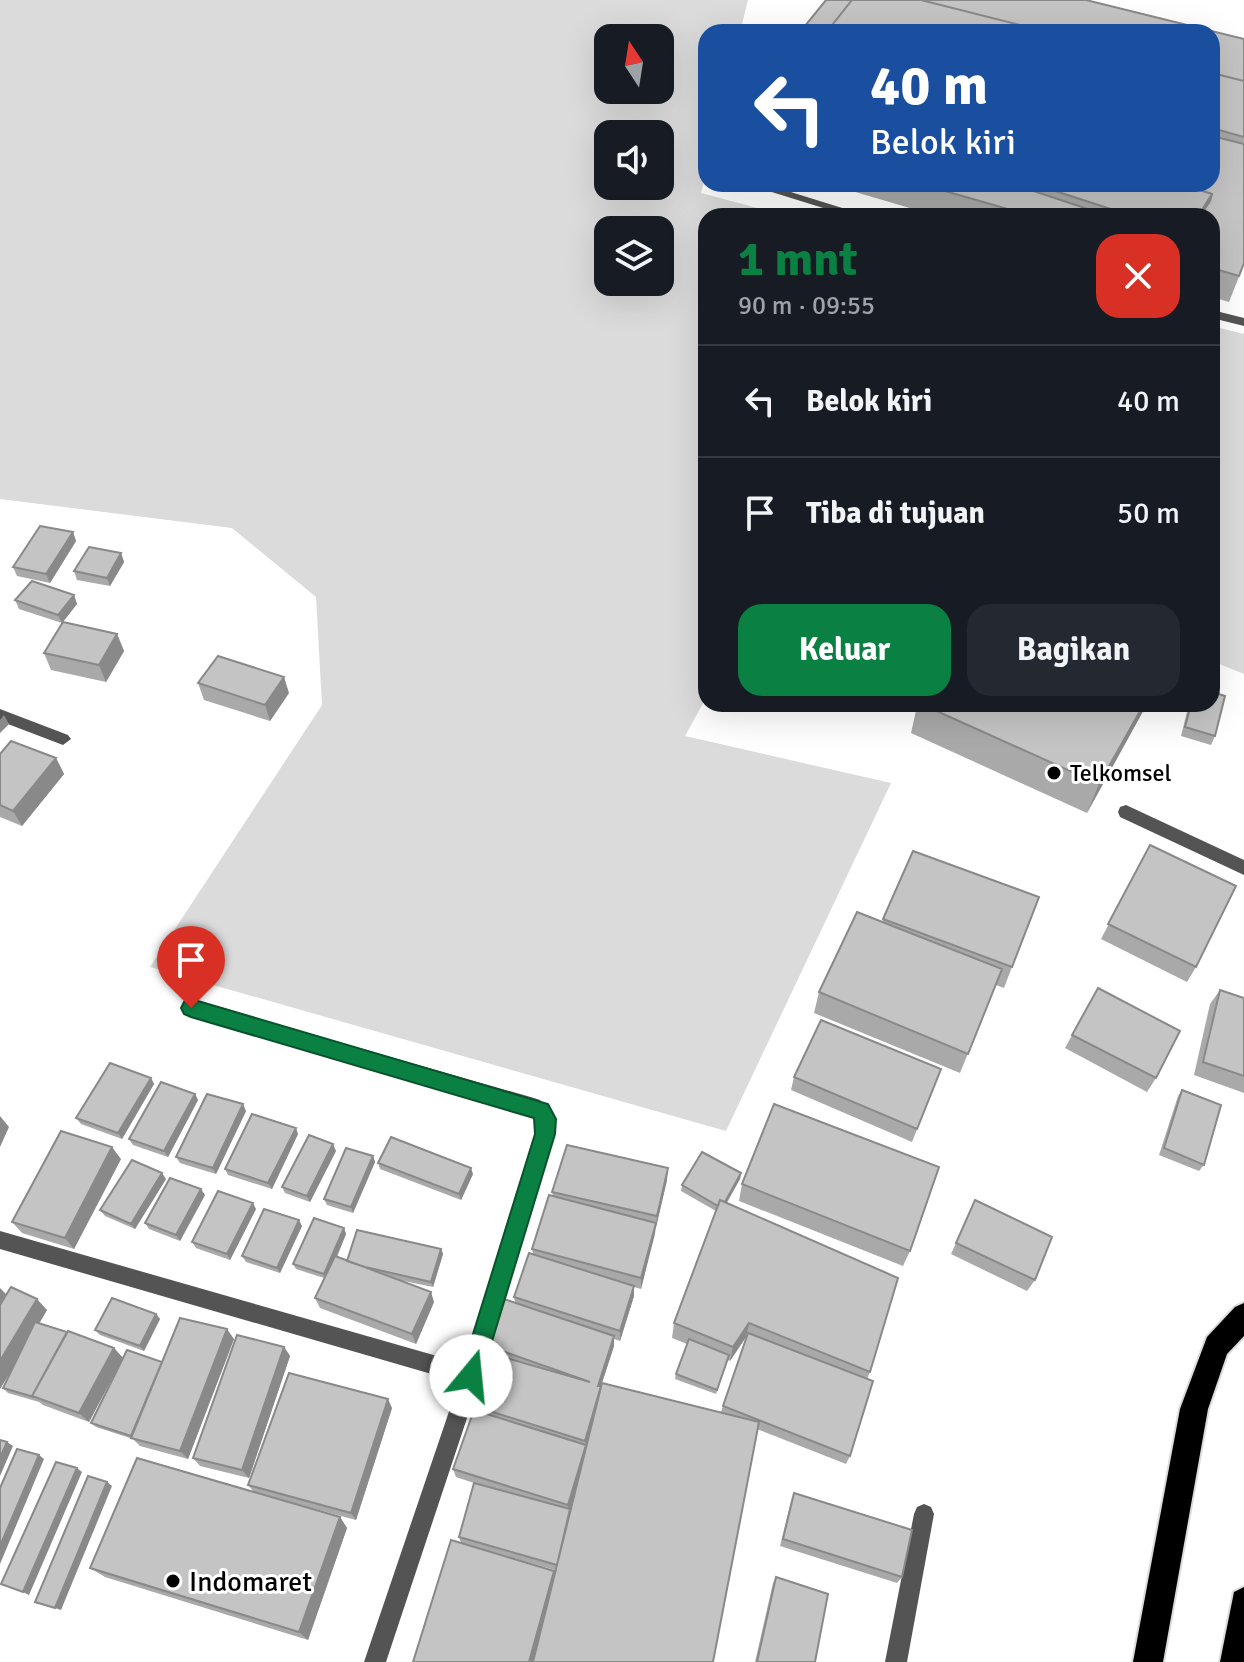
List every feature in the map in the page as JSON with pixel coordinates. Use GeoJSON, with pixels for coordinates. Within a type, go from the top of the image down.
{"type":"FeatureCollection","features":[{"type":"Feature","properties":{"kind":"highway"},"geometry":{"type":"LineString","coordinates":[[1148,1662],[1194,1409],[1216,1346],[1244,1316]]}},
{"type":"Feature","properties":{"kind":"highway"},"geometry":{"type":"LineString","coordinates":[[1235,1662],[1244,1602]]}},
{"type":"Feature","properties":{"kind":"street"},"geometry":{"type":"LineString","coordinates":[[780,192],[834,208]]}},
{"type":"Feature","properties":{"kind":"street"},"geometry":{"type":"LineString","coordinates":[[1220,316],[1244,322]]}},
{"type":"Feature","properties":{"kind":"street"},"geometry":{"type":"LineString","coordinates":[[0,715],[63,739]]}},
{"type":"Feature","properties":{"kind":"street"},"geometry":{"type":"LineString","coordinates":[[1126,812],[1244,868]]}},
{"type":"Feature","properties":{"kind":"street"},"geometry":{"type":"LineString","coordinates":[[191,1008],[541,1110],[546,1119],[545,1134],[471,1376],[375,1662]]}},
{"type":"Feature","properties":{"kind":"street"},"geometry":{"type":"LineString","coordinates":[[0,1240],[471,1376]]}},
{"type":"Feature","properties":{"kind":"street"},"geometry":{"type":"LineString","coordinates":[[896,1662],[924,1514]]}},
{"type":"Feature","properties":{"kind":"shaded area"},"geometry":{"type":"Polygon","coordinates":[[[0,0],[748,0],[742,24],[698,24],[698,192],[757,208],[698,208],[698,712],[685,736],[891,783],[726,1131],[150,967],[322,705],[316,597],[232,528],[0,499],[0,0]]]}},
{"type":"Feature","properties":{"kind":"shaded area"},"geometry":{"type":"Polygon","coordinates":[[[1220,328],[1244,334],[1244,674],[1220,664],[1220,328]]]}},
{"type":"Feature","properties":{"kind":"building"},"geometry":{"type":"Polygon","coordinates":[[[826,0],[852,0],[833,24],[806,24],[826,0]]]}},
{"type":"Feature","properties":{"kind":"building"},"geometry":{"type":"Polygon","coordinates":[[[852,0],[921,0],[1016,24],[833,24],[852,0]]]}},
{"type":"Feature","properties":{"kind":"building"},"geometry":{"type":"Polygon","coordinates":[[[921,0],[1086,0],[1183,24],[1016,24],[921,0]]]}},
{"type":"Feature","properties":{"kind":"building"},"geometry":{"type":"Polygon","coordinates":[[[1220,33],[1244,39],[1244,81],[1220,75],[1220,33]]]}},
{"type":"Feature","properties":{"kind":"building"},"geometry":{"type":"Polygon","coordinates":[[[1220,75],[1244,81],[1244,137],[1220,130],[1220,75]]]}},
{"type":"Feature","properties":{"kind":"building"},"geometry":{"type":"Polygon","coordinates":[[[1220,138],[1244,144],[1244,263],[1239,276],[1220,270],[1220,208],[1205,208],[1212,194],[1206,192],[1220,192],[1220,138]]]}},
{"type":"Feature","properties":{"kind":"building"},"geometry":{"type":"Polygon","coordinates":[[[949,192],[1036,192],[1085,208],[1004,208],[949,192]]]}},
{"type":"Feature","properties":{"kind":"building"},"geometry":{"type":"Polygon","coordinates":[[[1058,192],[1212,194],[1203,208],[1108,208],[1058,192]]]}},
{"type":"Feature","properties":{"kind":"building"},"geometry":{"type":"Polygon","coordinates":[[[40,526],[73,532],[46,574],[13,567],[40,526]]]}},
{"type":"Feature","properties":{"kind":"building"},"geometry":{"type":"Polygon","coordinates":[[[89,547],[121,553],[107,578],[74,571],[89,547]]]}},
{"type":"Feature","properties":{"kind":"building"},"geometry":{"type":"Polygon","coordinates":[[[32,581],[74,595],[58,615],[15,600],[32,581]]]}},
{"type":"Feature","properties":{"kind":"building"},"geometry":{"type":"Polygon","coordinates":[[[63,622],[117,634],[99,665],[44,653],[63,622]]]}},
{"type":"Feature","properties":{"kind":"building"},"geometry":{"type":"Polygon","coordinates":[[[218,656],[284,677],[265,705],[198,683],[218,656]]]}},
{"type":"Feature","properties":{"kind":"building"},"geometry":{"type":"Polygon","coordinates":[[[1220,694],[1225,696],[1215,736],[1185,727],[1189,712],[1220,712],[1220,694]]]}},
{"type":"Feature","properties":{"kind":"building"},"geometry":{"type":"Polygon","coordinates":[[[939,712],[1140,712],[1099,784],[939,712]]]}},
{"type":"Feature","properties":{"kind":"building"},"geometry":{"type":"Polygon","coordinates":[[[11,741],[56,758],[13,811],[0,805],[0,754],[11,741]]]}},
{"type":"Feature","properties":{"kind":"building"},"geometry":{"type":"Polygon","coordinates":[[[1150,845],[1236,886],[1196,967],[1108,924],[1150,845]]]}},
{"type":"Feature","properties":{"kind":"building"},"geometry":{"type":"Polygon","coordinates":[[[913,851],[1039,897],[1012,967],[883,919],[913,851]]]}},
{"type":"Feature","properties":{"kind":"building"},"geometry":{"type":"Polygon","coordinates":[[[857,912],[1002,969],[968,1054],[819,992],[857,912]]]}},
{"type":"Feature","properties":{"kind":"building"},"geometry":{"type":"Polygon","coordinates":[[[1098,988],[1180,1031],[1156,1078],[1072,1035],[1098,988]]]}},
{"type":"Feature","properties":{"kind":"building"},"geometry":{"type":"Polygon","coordinates":[[[1220,990],[1244,998],[1244,1076],[1203,1062],[1220,990]]]}},
{"type":"Feature","properties":{"kind":"building"},"geometry":{"type":"Polygon","coordinates":[[[821,1020],[941,1069],[917,1129],[794,1077],[821,1020]]]}},
{"type":"Feature","properties":{"kind":"building"},"geometry":{"type":"Polygon","coordinates":[[[110,1063],[151,1078],[118,1133],[76,1118],[110,1063]]]}},
{"type":"Feature","properties":{"kind":"building"},"geometry":{"type":"Polygon","coordinates":[[[161,1082],[195,1094],[164,1151],[129,1139],[161,1082]]]}},
{"type":"Feature","properties":{"kind":"building"},"geometry":{"type":"Polygon","coordinates":[[[1182,1090],[1221,1105],[1204,1165],[1164,1148],[1182,1090]]]}},
{"type":"Feature","properties":{"kind":"building"},"geometry":{"type":"Polygon","coordinates":[[[207,1094],[243,1104],[213,1168],[176,1157],[207,1094]]]}},
{"type":"Feature","properties":{"kind":"building"},"geometry":{"type":"Polygon","coordinates":[[[774,1104],[939,1167],[910,1251],[742,1184],[774,1104]]]}},
{"type":"Feature","properties":{"kind":"building"},"geometry":{"type":"Polygon","coordinates":[[[252,1114],[296,1128],[268,1183],[225,1169],[252,1114]]]}},
{"type":"Feature","properties":{"kind":"building"},"geometry":{"type":"Polygon","coordinates":[[[61,1131],[112,1147],[65,1238],[12,1222],[61,1131]]]}},
{"type":"Feature","properties":{"kind":"building"},"geometry":{"type":"Polygon","coordinates":[[[309,1135],[333,1144],[307,1196],[282,1187],[309,1135]]]}},
{"type":"Feature","properties":{"kind":"building"},"geometry":{"type":"Polygon","coordinates":[[[391,1137],[471,1168],[459,1194],[378,1163],[391,1137]]]}},
{"type":"Feature","properties":{"kind":"building"},"geometry":{"type":"Polygon","coordinates":[[[567,1145],[668,1168],[657,1216],[552,1192],[567,1145]]]}},
{"type":"Feature","properties":{"kind":"building"},"geometry":{"type":"Polygon","coordinates":[[[346,1148],[373,1156],[351,1207],[324,1199],[346,1148]]]}},
{"type":"Feature","properties":{"kind":"building"},"geometry":{"type":"Polygon","coordinates":[[[702,1152],[741,1173],[725,1202],[720,1200],[718,1206],[682,1185],[702,1152]]]}},
{"type":"Feature","properties":{"kind":"building"},"geometry":{"type":"Polygon","coordinates":[[[132,1160],[162,1173],[131,1224],[100,1210],[132,1160]]]}},
{"type":"Feature","properties":{"kind":"building"},"geometry":{"type":"Polygon","coordinates":[[[170,1178],[201,1189],[176,1235],[145,1223],[170,1178]]]}},
{"type":"Feature","properties":{"kind":"building"},"geometry":{"type":"Polygon","coordinates":[[[218,1191],[253,1203],[227,1254],[192,1242],[218,1191]]]}},
{"type":"Feature","properties":{"kind":"building"},"geometry":{"type":"Polygon","coordinates":[[[549,1195],[656,1223],[641,1278],[532,1249],[549,1195]]]}},
{"type":"Feature","properties":{"kind":"building"},"geometry":{"type":"Polygon","coordinates":[[[720,1200],[898,1278],[870,1372],[749,1323],[733,1347],[674,1323],[720,1200]]]}},
{"type":"Feature","properties":{"kind":"building"},"geometry":{"type":"Polygon","coordinates":[[[975,1200],[1052,1237],[1035,1280],[956,1243],[975,1200]]]}},
{"type":"Feature","properties":{"kind":"building"},"geometry":{"type":"Polygon","coordinates":[[[264,1209],[299,1220],[277,1268],[242,1256],[264,1209]]]}},
{"type":"Feature","properties":{"kind":"building"},"geometry":{"type":"Polygon","coordinates":[[[314,1218],[344,1228],[324,1274],[293,1264],[314,1218]]]}},
{"type":"Feature","properties":{"kind":"building"},"geometry":{"type":"Polygon","coordinates":[[[357,1230],[441,1249],[431,1282],[347,1261],[357,1230]]]}},
{"type":"Feature","properties":{"kind":"building"},"geometry":{"type":"Polygon","coordinates":[[[529,1253],[634,1286],[620,1331],[514,1297],[529,1253]]]}},
{"type":"Feature","properties":{"kind":"building"},"geometry":{"type":"Polygon","coordinates":[[[335,1256],[431,1292],[412,1334],[315,1298],[335,1256]]]}},
{"type":"Feature","properties":{"kind":"building"},"geometry":{"type":"Polygon","coordinates":[[[11,1287],[37,1299],[0,1361],[0,1305],[11,1287]]]}},
{"type":"Feature","properties":{"kind":"building"},"geometry":{"type":"Polygon","coordinates":[[[112,1298],[156,1314],[140,1346],[95,1330],[112,1298]]]}},
{"type":"Feature","properties":{"kind":"building"},"geometry":{"type":"Polygon","coordinates":[[[504,1299],[614,1336],[585,1441],[480,1408],[499,1356],[590,1382],[485,1345],[504,1299]]]}},
{"type":"Feature","properties":{"kind":"building"},"geometry":{"type":"Polygon","coordinates":[[[180,1318],[227,1329],[180,1451],[131,1438],[180,1318]]]}},
{"type":"Feature","properties":{"kind":"building"},"geometry":{"type":"Polygon","coordinates":[[[35,1322],[67,1332],[34,1397],[3,1388],[35,1322]]]}},
{"type":"Feature","properties":{"kind":"building"},"geometry":{"type":"Polygon","coordinates":[[[68,1331],[114,1348],[79,1413],[32,1396],[68,1331]]]}},
{"type":"Feature","properties":{"kind":"building"},"geometry":{"type":"Polygon","coordinates":[[[748,1333],[873,1381],[850,1456],[723,1406],[748,1333]]]}},
{"type":"Feature","properties":{"kind":"building"},"geometry":{"type":"Polygon","coordinates":[[[237,1335],[284,1347],[242,1470],[193,1458],[237,1335]]]}},
{"type":"Feature","properties":{"kind":"building"},"geometry":{"type":"Polygon","coordinates":[[[689,1339],[729,1355],[717,1390],[676,1374],[689,1339]]]}},
{"type":"Feature","properties":{"kind":"building"},"geometry":{"type":"Polygon","coordinates":[[[127,1350],[162,1362],[131,1436],[91,1423],[127,1350]]]}},
{"type":"Feature","properties":{"kind":"building"},"geometry":{"type":"Polygon","coordinates":[[[289,1373],[388,1399],[351,1513],[248,1485],[289,1373]]]}},
{"type":"Feature","properties":{"kind":"building"},"geometry":{"type":"Polygon","coordinates":[[[602,1383],[759,1422],[713,1662],[533,1662],[602,1383]]]}},
{"type":"Feature","properties":{"kind":"building"},"geometry":{"type":"Polygon","coordinates":[[[474,1410],[586,1445],[568,1505],[453,1469],[474,1410]]]}},
{"type":"Feature","properties":{"kind":"building"},"geometry":{"type":"Polygon","coordinates":[[[0,1440],[7,1442],[0,1458],[0,1440]]]}},
{"type":"Feature","properties":{"kind":"building"},"geometry":{"type":"Polygon","coordinates":[[[17,1449],[39,1455],[0,1546],[0,1488],[17,1449]]]}},
{"type":"Feature","properties":{"kind":"building"},"geometry":{"type":"Polygon","coordinates":[[[137,1458],[340,1517],[299,1632],[90,1568],[137,1458]]]}},
{"type":"Feature","properties":{"kind":"building"},"geometry":{"type":"Polygon","coordinates":[[[56,1462],[77,1468],[23,1592],[1,1584],[56,1462]]]}},
{"type":"Feature","properties":{"kind":"building"},"geometry":{"type":"Polygon","coordinates":[[[88,1476],[107,1482],[55,1608],[35,1602],[88,1476]]]}},
{"type":"Feature","properties":{"kind":"building"},"geometry":{"type":"Polygon","coordinates":[[[474,1483],[570,1509],[557,1565],[459,1537],[474,1483]]]}},
{"type":"Feature","properties":{"kind":"building"},"geometry":{"type":"Polygon","coordinates":[[[794,1493],[912,1530],[902,1577],[783,1539],[794,1493]]]}},
{"type":"Feature","properties":{"kind":"building"},"geometry":{"type":"Polygon","coordinates":[[[451,1540],[554,1571],[529,1662],[413,1662],[451,1540]]]}},
{"type":"Feature","properties":{"kind":"building"},"geometry":{"type":"Polygon","coordinates":[[[776,1577],[828,1594],[815,1662],[757,1662],[776,1577]]]}},
{"type":"Feature","properties":{"kind":"place","name":"Telkomsel"},"geometry":{"type":"Point","coordinates":[1054,773]}},
{"type":"Feature","properties":{"kind":"place","name":"Indomaret"},"geometry":{"type":"Point","coordinates":[173,1581]}},
{"type":"Feature","properties":{"kind":"route"},"geometry":{"type":"LineString","coordinates":[[191,1008],[541,1110],[546,1119],[545,1134],[471,1376]]}}]}
